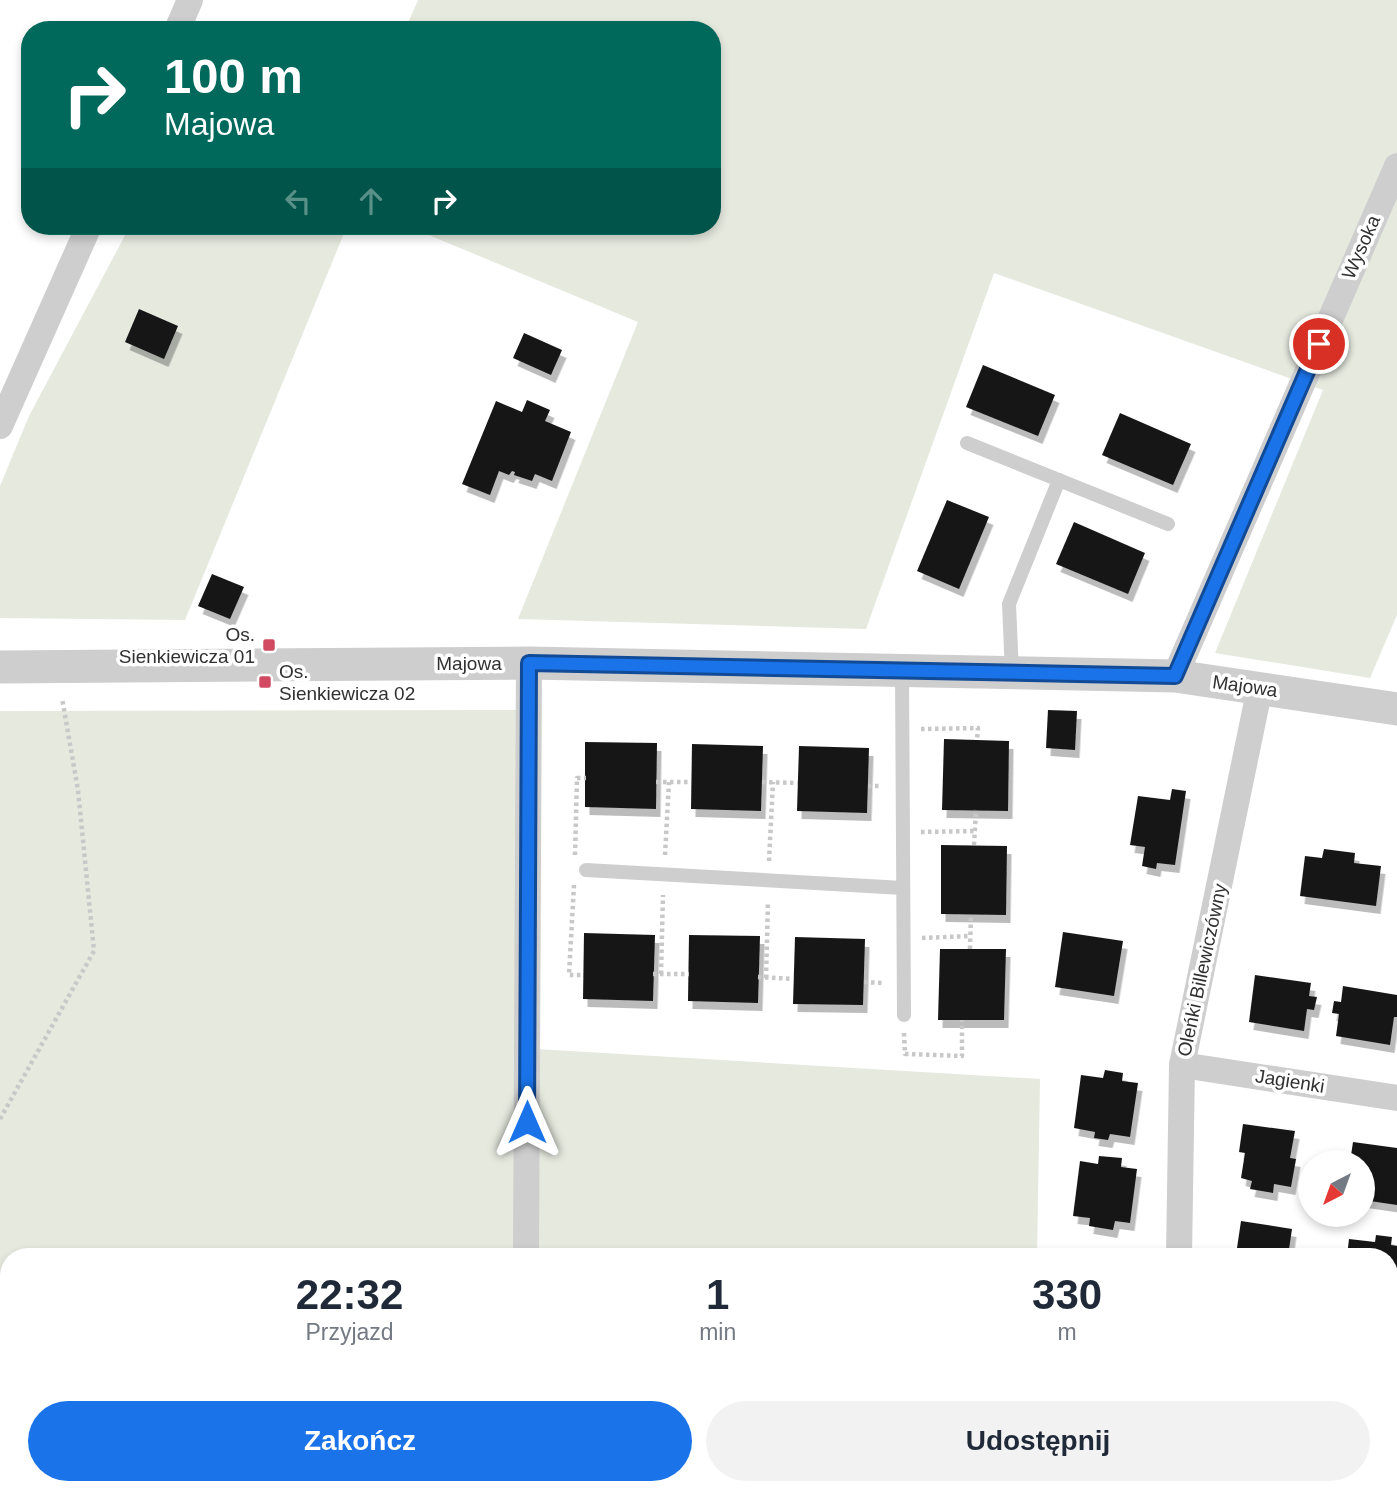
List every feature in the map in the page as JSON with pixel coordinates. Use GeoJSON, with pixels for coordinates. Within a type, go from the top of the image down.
{"type":"FeatureCollection","features":[{"type":"Feature","properties":{"kind":"street"},"geometry":{"type":"LineString","coordinates":[[181,21],[190,0]]}},
{"type":"Feature","properties":{"kind":"street","name":"Wysoka"},"geometry":{"type":"LineString","coordinates":[[1175,676],[1397,166]]}},
{"type":"Feature","properties":{"kind":"street"},"geometry":{"type":"LineString","coordinates":[[0,426],[85,235]]}},
{"type":"Feature","properties":{"kind":"street"},"geometry":{"type":"LineString","coordinates":[[526,1248],[529,663]]}},
{"type":"Feature","properties":{"kind":"street","name":"Majowa"},"geometry":{"type":"LineString","coordinates":[[0,667],[529,663],[1175,676],[1397,709]]}},
{"type":"Feature","properties":{"kind":"street","name":"Oleńki Billewiczówny"},"geometry":{"type":"LineString","coordinates":[[1179,1248],[1182,1065],[1260,687]]}},
{"type":"Feature","properties":{"kind":"street","name":"Jagienki"},"geometry":{"type":"LineString","coordinates":[[1182,1065],[1397,1098]]}},
{"type":"Feature","properties":{"kind":"lane"},"geometry":{"type":"LineString","coordinates":[[967,443],[1168,524]]}},
{"type":"Feature","properties":{"kind":"lane"},"geometry":{"type":"LineString","coordinates":[[1012,673],[1009,604],[1059,480]]}},
{"type":"Feature","properties":{"kind":"lane"},"geometry":{"type":"LineString","coordinates":[[902,671],[904,1015]]}},
{"type":"Feature","properties":{"kind":"lane"},"geometry":{"type":"LineString","coordinates":[[580,870],[903,888]]}},
{"type":"Feature","properties":{"kind":"path"},"geometry":{"type":"LineString","coordinates":[[0,1119],[94,950],[78,790],[56,666]]}},
{"type":"Feature","properties":{"kind":"path"},"geometry":{"type":"LineString","coordinates":[[903,729],[978,728],[977,740]]}},
{"type":"Feature","properties":{"kind":"path"},"geometry":{"type":"LineString","coordinates":[[583,975],[569,975],[580,870],[577,778],[586,778]]}},
{"type":"Feature","properties":{"kind":"path"},"geometry":{"type":"LineString","coordinates":[[656,782],[691,782]]}},
{"type":"Feature","properties":{"kind":"path"},"geometry":{"type":"LineString","coordinates":[[762,782],[798,783]]}},
{"type":"Feature","properties":{"kind":"path"},"geometry":{"type":"LineString","coordinates":[[974,845],[976,810]]}},
{"type":"Feature","properties":{"kind":"path"},"geometry":{"type":"LineString","coordinates":[[903,832],[975,831]]}},
{"type":"Feature","properties":{"kind":"path"},"geometry":{"type":"LineString","coordinates":[[970,949],[971,915]]}},
{"type":"Feature","properties":{"kind":"path"},"geometry":{"type":"LineString","coordinates":[[904,939],[970,936]]}},
{"type":"Feature","properties":{"kind":"path"},"geometry":{"type":"LineString","coordinates":[[653,974],[689,974]]}},
{"type":"Feature","properties":{"kind":"path"},"geometry":{"type":"LineString","coordinates":[[758,977],[793,979]]}},
{"type":"Feature","properties":{"kind":"path"},"geometry":{"type":"LineString","coordinates":[[904,1015],[905,1054],[962,1056],[962,1020]]}},
{"type":"Feature","properties":{"kind":"shaded area"},"geometry":{"type":"Polygon","coordinates":[[[418,0],[1397,0],[1397,615],[1370,678],[1215,653],[1323,390],[994,273],[866,629],[518,619],[638,322],[429,235],[721,235],[721,21],[409,21],[418,0]]]}},
{"type":"Feature","properties":{"kind":"shaded area"},"geometry":{"type":"Polygon","coordinates":[[[125,235],[343,235],[185,620],[0,618],[0,486],[29,416],[125,235]]]}},
{"type":"Feature","properties":{"kind":"shaded area"},"geometry":{"type":"Polygon","coordinates":[[[518,710],[519,1048],[1040,1079],[1037,1248],[0,1248],[0,711],[518,710]]]}},
{"type":"Feature","properties":{"kind":"building"},"geometry":{"type":"Polygon","coordinates":[[[139,309],[178,326],[164,359],[125,342],[139,309]]]}},
{"type":"Feature","properties":{"kind":"building"},"geometry":{"type":"Polygon","coordinates":[[[524,333],[562,350],[551,375],[513,358],[524,333]]]}},
{"type":"Feature","properties":{"kind":"building"},"geometry":{"type":"Polygon","coordinates":[[[983,365],[1055,395],[1038,436],[966,407],[983,365]]]}},
{"type":"Feature","properties":{"kind":"building"},"geometry":{"type":"Polygon","coordinates":[[[527,400],[550,410],[545,421],[571,432],[552,481],[535,474],[532,481],[514,475],[515,472],[512,471],[509,475],[499,471],[490,495],[462,484],[496,401],[522,412],[527,400]]]}},
{"type":"Feature","properties":{"kind":"building"},"geometry":{"type":"Polygon","coordinates":[[[1120,413],[1191,444],[1173,485],[1102,455],[1120,413]]]}},
{"type":"Feature","properties":{"kind":"building"},"geometry":{"type":"Polygon","coordinates":[[[947,500],[989,517],[959,589],[917,571],[947,500]]]}},
{"type":"Feature","properties":{"kind":"building"},"geometry":{"type":"Polygon","coordinates":[[[1074,522],[1145,553],[1128,594],[1056,564],[1074,522]]]}},
{"type":"Feature","properties":{"kind":"building"},"geometry":{"type":"Polygon","coordinates":[[[212,574],[244,587],[230,619],[198,606],[212,574]]]}},
{"type":"Feature","properties":{"kind":"building"},"geometry":{"type":"Polygon","coordinates":[[[1048,710],[1077,711],[1075,750],[1046,748],[1048,710]]]}},
{"type":"Feature","properties":{"kind":"building"},"geometry":{"type":"Polygon","coordinates":[[[944,739],[1009,741],[1008,811],[942,810],[944,739]]]}},
{"type":"Feature","properties":{"kind":"building"},"geometry":{"type":"Polygon","coordinates":[[[585,742],[657,743],[656,809],[585,807],[585,742]]]}},
{"type":"Feature","properties":{"kind":"building"},"geometry":{"type":"Polygon","coordinates":[[[692,744],[763,746],[761,811],[691,809],[692,744]]]}},
{"type":"Feature","properties":{"kind":"building"},"geometry":{"type":"Polygon","coordinates":[[[799,746],[869,748],[867,813],[797,811],[799,746]]]}},
{"type":"Feature","properties":{"kind":"building"},"geometry":{"type":"Polygon","coordinates":[[[1172,789],[1186,791],[1175,865],[1157,863],[1156,869],[1142,866],[1145,847],[1130,845],[1138,796],[1170,800],[1172,789]]]}},
{"type":"Feature","properties":{"kind":"building"},"geometry":{"type":"Polygon","coordinates":[[[941,845],[1007,846],[1006,915],[941,914],[941,845]]]}},
{"type":"Feature","properties":{"kind":"building"},"geometry":{"type":"Polygon","coordinates":[[[1324,849],[1355,853],[1354,863],[1381,866],[1376,906],[1300,896],[1305,856],[1322,858],[1324,849]]]}},
{"type":"Feature","properties":{"kind":"building"},"geometry":{"type":"Polygon","coordinates":[[[1063,932],[1123,941],[1114,996],[1055,987],[1063,932]]]}},
{"type":"Feature","properties":{"kind":"building"},"geometry":{"type":"Polygon","coordinates":[[[584,933],[655,935],[653,1001],[583,999],[584,933]]]}},
{"type":"Feature","properties":{"kind":"building"},"geometry":{"type":"Polygon","coordinates":[[[689,935],[760,936],[758,1003],[688,1001],[689,935]]]}},
{"type":"Feature","properties":{"kind":"building"},"geometry":{"type":"Polygon","coordinates":[[[795,937],[865,939],[863,1005],[793,1004],[795,937]]]}},
{"type":"Feature","properties":{"kind":"building"},"geometry":{"type":"Polygon","coordinates":[[[940,949],[1006,949],[1004,1020],[938,1020],[940,949]]]}},
{"type":"Feature","properties":{"kind":"building"},"geometry":{"type":"Polygon","coordinates":[[[1255,975],[1311,983],[1309,996],[1317,997],[1314,1010],[1307,1009],[1304,1031],[1249,1022],[1255,975]]]}},
{"type":"Feature","properties":{"kind":"building"},"geometry":{"type":"Polygon","coordinates":[[[1343,986],[1397,995],[1397,1017],[1394,1017],[1390,1045],[1336,1036],[1339,1014],[1332,1013],[1334,1001],[1341,1002],[1343,986]]]}},
{"type":"Feature","properties":{"kind":"building"},"geometry":{"type":"Polygon","coordinates":[[[1105,1070],[1123,1073],[1122,1081],[1138,1083],[1130,1137],[1110,1134],[1108,1140],[1094,1138],[1095,1132],[1074,1128],[1081,1075],[1103,1078],[1105,1070]]]}},
{"type":"Feature","properties":{"kind":"building"},"geometry":{"type":"Polygon","coordinates":[[[1243,1124],[1295,1131],[1290,1158],[1296,1159],[1291,1187],[1274,1184],[1273,1193],[1250,1189],[1252,1181],[1241,1178],[1245,1153],[1239,1152],[1243,1124]]]}},
{"type":"Feature","properties":{"kind":"building"},"geometry":{"type":"Polygon","coordinates":[[[1353,1142],[1397,1148],[1397,1205],[1376,1202],[1376,1150],[1352,1150],[1353,1142]]]}},
{"type":"Feature","properties":{"kind":"building"},"geometry":{"type":"Polygon","coordinates":[[[1099,1156],[1122,1158],[1121,1167],[1137,1169],[1130,1223],[1115,1221],[1113,1230],[1089,1226],[1090,1218],[1073,1216],[1080,1161],[1098,1164],[1099,1156]]]}},
{"type":"Feature","properties":{"kind":"building"},"geometry":{"type":"Polygon","coordinates":[[[1241,1221],[1292,1229],[1289,1248],[1237,1248],[1241,1221]]]}},
{"type":"Feature","properties":{"kind":"building"},"geometry":{"type":"Polygon","coordinates":[[[1376,1235],[1392,1237],[1391,1245],[1397,1248],[1348,1248],[1349,1239],[1375,1242],[1376,1235]]]}},
{"type":"Feature","properties":{"kind":"place","name":"Os. Sienkiewicza 01"},"geometry":{"type":"Point","coordinates":[269,645]}},
{"type":"Feature","properties":{"kind":"place","name":"Os. Sienkiewicza 02"},"geometry":{"type":"Point","coordinates":[265,682]}},
{"type":"Feature","properties":{"kind":"route"},"geometry":{"type":"LineString","coordinates":[[527,1122],[529,663],[1175,676],[1319,344]]}}]}
